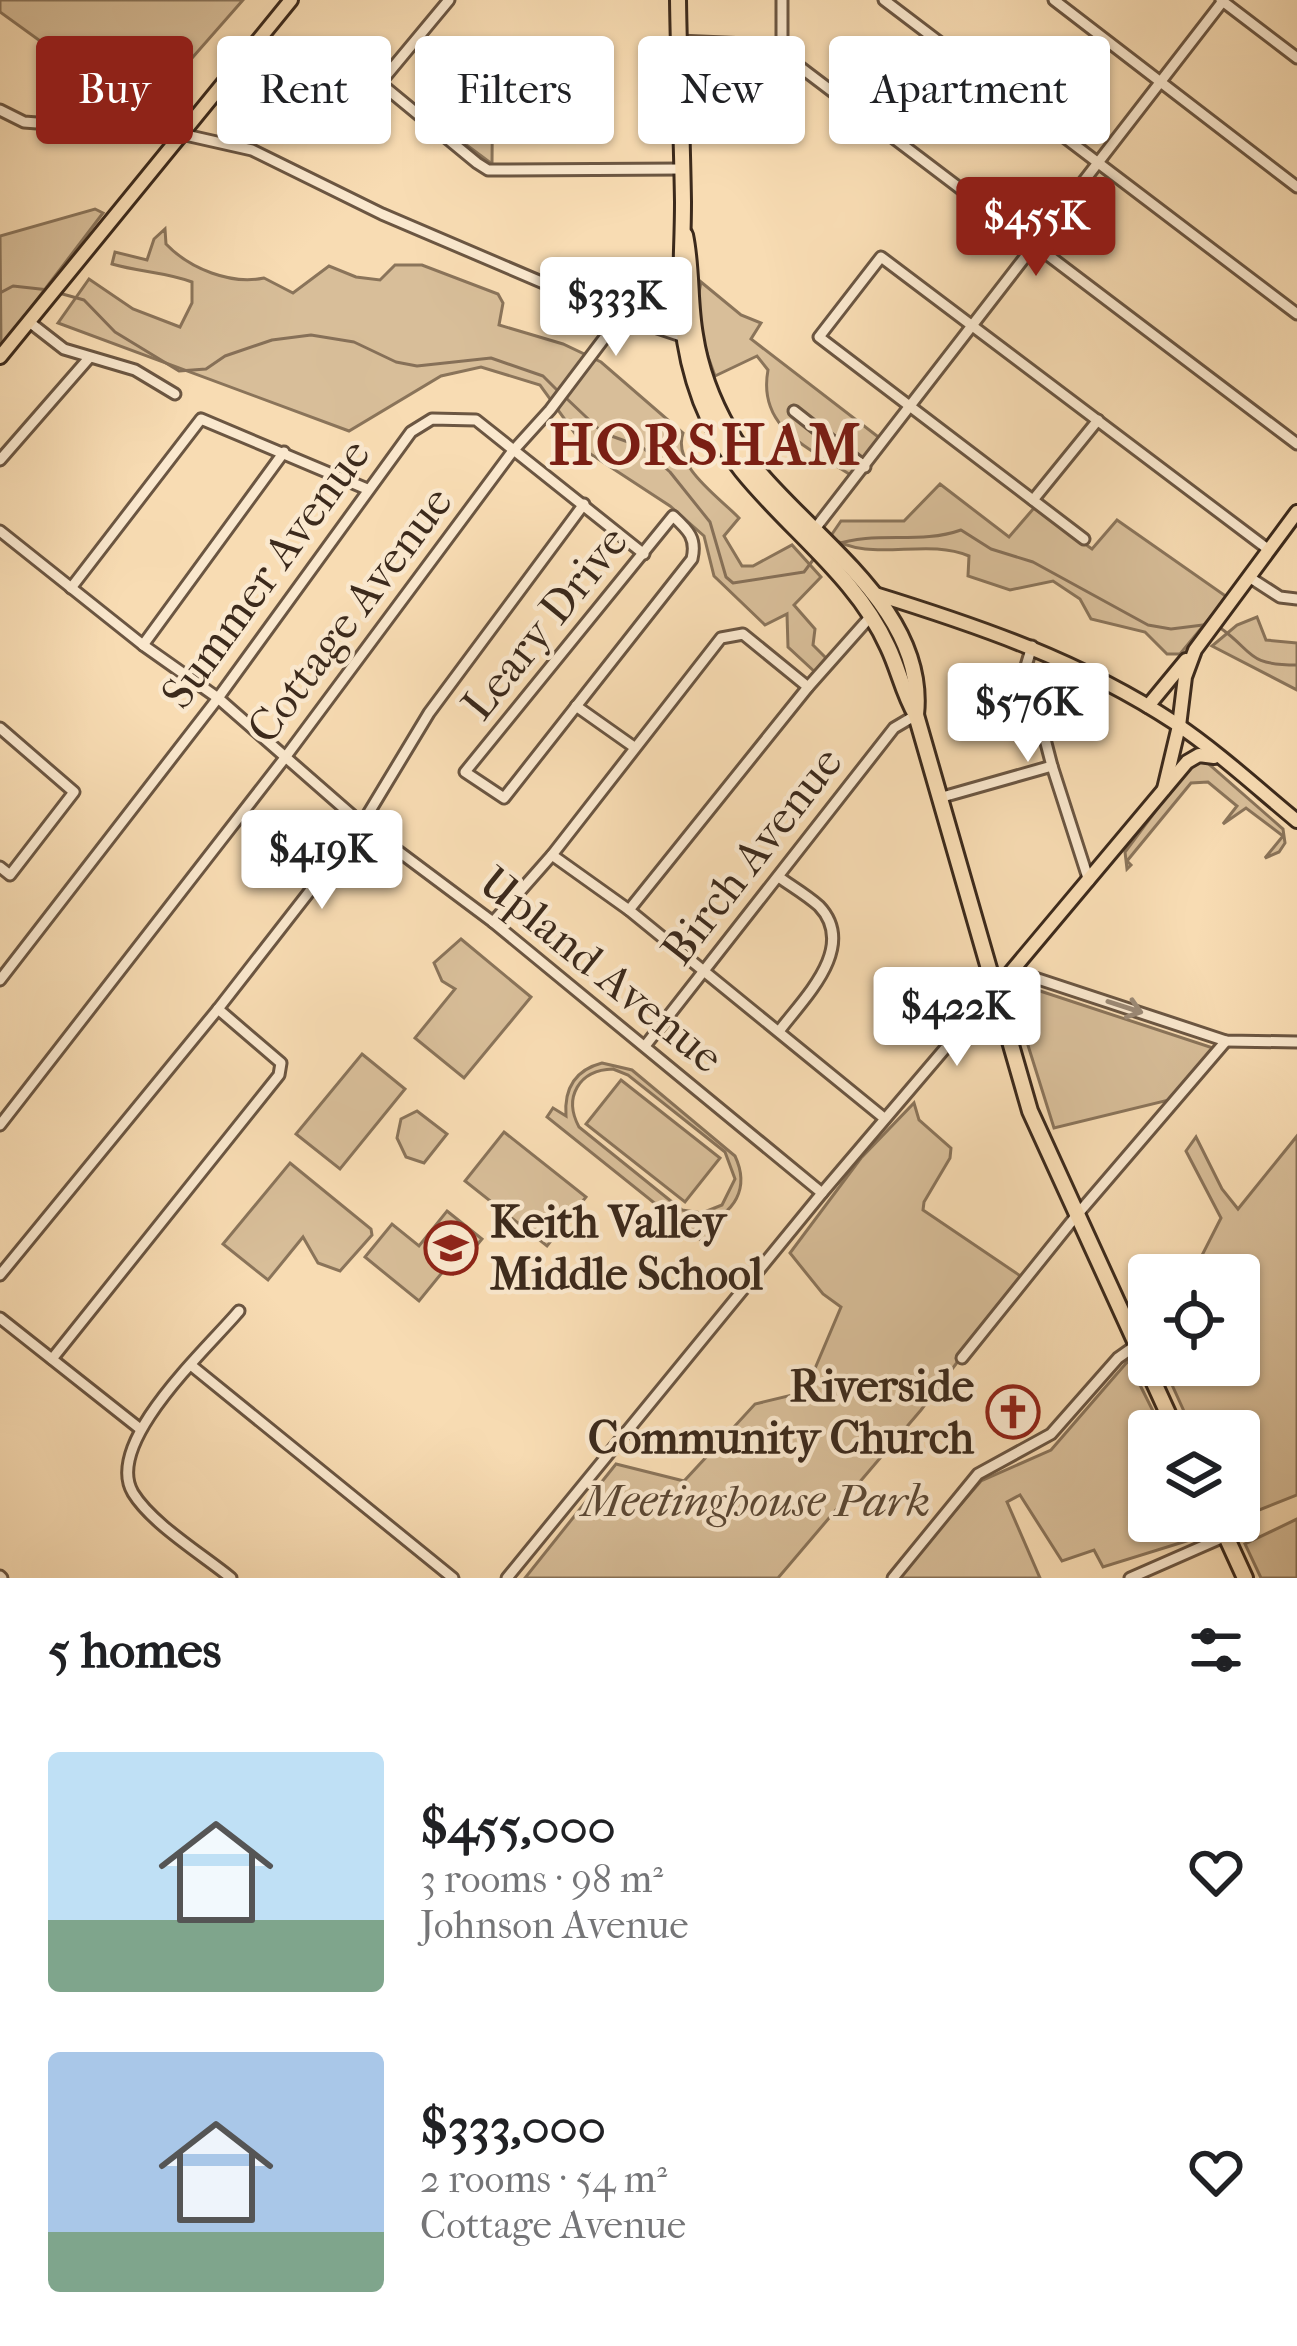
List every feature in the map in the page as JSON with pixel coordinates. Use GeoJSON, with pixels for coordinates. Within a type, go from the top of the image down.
{"type":"FeatureCollection","features":[{"type":"Feature","properties":{"kind":"highway"},"geometry":{"type":"LineString","coordinates":[[678,0],[679,36]]}},
{"type":"Feature","properties":{"kind":"highway"},"geometry":{"type":"LineString","coordinates":[[681,144],[679,252],[701,403],[719,440],[748,480],[874,594],[913,670],[916,715]]}},
{"type":"Feature","properties":{"kind":"highway"},"geometry":{"type":"LineString","coordinates":[[834,560],[888,646],[916,715],[1030,1111],[1128,1329]]}},
{"type":"Feature","properties":{"kind":"highway"},"geometry":{"type":"LineString","coordinates":[[1228,1542],[1245,1578]]}},
{"type":"Feature","properties":{"kind":"main road"},"geometry":{"type":"LineString","coordinates":[[193,119],[291,0]]}},
{"type":"Feature","properties":{"kind":"main road"},"geometry":{"type":"LineString","coordinates":[[0,357],[173,144]]}},
{"type":"Feature","properties":{"kind":"main road"},"geometry":{"type":"LineString","coordinates":[[1148,706],[1297,512]]}},
{"type":"Feature","properties":{"kind":"main road"},"geometry":{"type":"LineString","coordinates":[[848,586],[1032,646],[1148,706],[1223,759],[1297,821]]}},
{"type":"Feature","properties":{"kind":"main road"},"geometry":{"type":"LineString","coordinates":[[1161,796],[1179,726],[1185,677],[1197,647]]}},
{"type":"Feature","properties":{"kind":"main road"},"geometry":{"type":"LineString","coordinates":[[995,991],[1194,756],[1223,759]]}},
{"type":"Feature","properties":{"kind":"street"},"geometry":{"type":"LineString","coordinates":[[449,0],[380,83],[488,170],[682,169]]}},
{"type":"Feature","properties":{"kind":"street"},"geometry":{"type":"LineString","coordinates":[[782,0],[782,36]]}},
{"type":"Feature","properties":{"kind":"street"},"geometry":{"type":"LineString","coordinates":[[884,0],[1297,314]]}},
{"type":"Feature","properties":{"kind":"street"},"geometry":{"type":"LineString","coordinates":[[1054,0],[1297,187]]}},
{"type":"Feature","properties":{"kind":"street"},"geometry":{"type":"LineString","coordinates":[[809,534],[1222,1],[1297,58]]}},
{"type":"Feature","properties":{"kind":"street"},"geometry":{"type":"LineString","coordinates":[[805,70],[1297,444]]}},
{"type":"Feature","properties":{"kind":"street"},"geometry":{"type":"LineString","coordinates":[[0,110],[36,123]]}},
{"type":"Feature","properties":{"kind":"street"},"geometry":{"type":"LineString","coordinates":[[193,137],[252,150],[382,214],[621,316],[689,339]]}},
{"type":"Feature","properties":{"kind":"street"},"geometry":{"type":"LineString","coordinates":[[1084,539],[819,338],[881,257],[1269,550]]}},
{"type":"Feature","properties":{"kind":"street","name":"Cottage Avenue"},"geometry":{"type":"LineString","coordinates":[[0,1125],[284,759],[512,452],[621,316]]}},
{"type":"Feature","properties":{"kind":"street"},"geometry":{"type":"LineString","coordinates":[[28,322],[64,349],[135,370],[175,394]]}},
{"type":"Feature","properties":{"kind":"street"},"geometry":{"type":"LineString","coordinates":[[0,460],[89,358]]}},
{"type":"Feature","properties":{"kind":"street"},"geometry":{"type":"LineString","coordinates":[[794,411],[865,467]]}},
{"type":"Feature","properties":{"kind":"street"},"geometry":{"type":"LineString","coordinates":[[71,589],[201,419],[367,489]]}},
{"type":"Feature","properties":{"kind":"street","name":"Summer Avenue"},"geometry":{"type":"LineString","coordinates":[[0,980],[218,698],[411,432],[432,419],[476,420],[644,554]]}},
{"type":"Feature","properties":{"kind":"street"},"geometry":{"type":"LineString","coordinates":[[1033,500],[1098,421]]}},
{"type":"Feature","properties":{"kind":"street"},"geometry":{"type":"LineString","coordinates":[[143,646],[284,452]]}},
{"type":"Feature","properties":{"kind":"street"},"geometry":{"type":"LineString","coordinates":[[0,1275],[362,824],[429,713],[584,504]]}},
{"type":"Feature","properties":{"kind":"street","name":"Leary Drive"},"geometry":{"type":"LineString","coordinates":[[674,516],[695,546],[692,559],[504,798],[465,772],[644,554],[674,516]]}},
{"type":"Feature","properties":{"kind":"street","name":"Upland Avenue"},"geometry":{"type":"LineString","coordinates":[[0,531],[143,646],[218,698],[362,824],[493,922],[822,1192]]}},
{"type":"Feature","properties":{"kind":"street"},"geometry":{"type":"LineString","coordinates":[[1249,577],[1280,597],[1297,598]]}},
{"type":"Feature","properties":{"kind":"street"},"geometry":{"type":"LineString","coordinates":[[629,910],[871,616]]}},
{"type":"Feature","properties":{"kind":"street"},"geometry":{"type":"LineString","coordinates":[[493,922],[552,855],[721,638],[743,634],[808,687]]}},
{"type":"Feature","properties":{"kind":"street"},"geometry":{"type":"LineString","coordinates":[[1032,646],[1026,666],[1089,880]]}},
{"type":"Feature","properties":{"kind":"street","name":"Leary Drive"},"geometry":{"type":"LineString","coordinates":[[576,706],[634,747]]}},
{"type":"Feature","properties":{"kind":"street","name":"Birch Avenue"},"geometry":{"type":"LineString","coordinates":[[645,1046],[894,728],[916,715]]}},
{"type":"Feature","properties":{"kind":"street"},"geometry":{"type":"LineString","coordinates":[[0,728],[74,792],[10,875],[0,867]]}},
{"type":"Feature","properties":{"kind":"street"},"geometry":{"type":"LineString","coordinates":[[939,798],[1052,766]]}},
{"type":"Feature","properties":{"kind":"street"},"geometry":{"type":"LineString","coordinates":[[552,855],[629,910],[884,1118]]}},
{"type":"Feature","properties":{"kind":"street"},"geometry":{"type":"LineString","coordinates":[[780,878],[818,905],[827,918],[832,944],[826,969],[780,1030]]}},
{"type":"Feature","properties":{"kind":"street"},"geometry":{"type":"LineString","coordinates":[[1014,970],[1226,1041],[1297,1042]]}},
{"type":"Feature","properties":{"kind":"street"},"geometry":{"type":"LineString","coordinates":[[507,1578],[822,1192],[995,991]]}},
{"type":"Feature","properties":{"kind":"street"},"geometry":{"type":"LineString","coordinates":[[52,1359],[279,1076],[281,1063],[218,1009]]}},
{"type":"Feature","properties":{"kind":"street"},"geometry":{"type":"LineString","coordinates":[[962,1358],[1226,1041]]}},
{"type":"Feature","properties":{"kind":"street"},"geometry":{"type":"LineString","coordinates":[[231,1578],[146,1509],[130,1489],[126,1463],[140,1429],[239,1311]]}},
{"type":"Feature","properties":{"kind":"street"},"geometry":{"type":"LineString","coordinates":[[0,1318],[140,1429]]}},
{"type":"Feature","properties":{"kind":"street"},"geometry":{"type":"LineString","coordinates":[[892,1578],[978,1474],[1051,1434],[1128,1351]]}},
{"type":"Feature","properties":{"kind":"street"},"geometry":{"type":"LineString","coordinates":[[192,1366],[453,1578]]}},
{"type":"Feature","properties":{"kind":"street"},"geometry":{"type":"LineString","coordinates":[[1130,1578],[1196,1542]]}},
{"type":"Feature","properties":{"kind":"green space"},"geometry":{"type":"Polygon","coordinates":[[[0,0],[243,0],[193,57],[193,36],[36,38],[0,12],[0,0]]]}},
{"type":"Feature","properties":{"kind":"green space"},"geometry":{"type":"Polygon","coordinates":[[[465,144],[492,144],[492,164],[465,144]]]}},
{"type":"Feature","properties":{"kind":"green space"},"geometry":{"type":"Polygon","coordinates":[[[95,209],[103,213],[1,347],[0,236],[95,209]]]}},
{"type":"Feature","properties":{"kind":"green space"},"geometry":{"type":"Polygon","coordinates":[[[165,229],[166,244],[199,268],[238,279],[264,278],[293,293],[329,266],[380,280],[395,265],[422,265],[498,294],[503,303],[499,325],[563,344],[601,362],[683,433],[681,445],[690,469],[739,518],[724,536],[742,566],[753,566],[792,545],[821,577],[794,605],[815,629],[813,645],[828,660],[816,673],[788,647],[787,614],[765,625],[714,576],[704,536],[670,506],[589,453],[540,385],[481,367],[441,376],[349,431],[58,323],[89,279],[133,309],[180,327],[192,303],[192,282],[112,264],[115,252],[147,260],[154,239],[165,229]]]}},
{"type":"Feature","properties":{"kind":"green space"},"geometry":{"type":"Polygon","coordinates":[[[701,282],[741,315],[761,323],[751,339],[881,439],[852,476],[804,446],[779,422],[767,390],[768,370],[757,356],[715,376],[698,318],[701,282]]]}},
{"type":"Feature","properties":{"kind":"green space"},"geometry":{"type":"Polygon","coordinates":[[[940,484],[1009,537],[1034,508],[1092,549],[1117,520],[1227,597],[1180,654],[1167,654],[1145,632],[1091,619],[1080,599],[1053,581],[1010,590],[968,576],[969,556],[934,549],[862,549],[830,537],[841,521],[904,521],[940,484]]]}},
{"type":"Feature","properties":{"kind":"green space"},"geometry":{"type":"Polygon","coordinates":[[[1257,617],[1266,640],[1297,643],[1297,690],[1212,646],[1237,625],[1257,617]]]}},
{"type":"Feature","properties":{"kind":"green space"},"geometry":{"type":"Polygon","coordinates":[[[1203,759],[1283,829],[1285,843],[1279,852],[1265,858],[1283,836],[1246,808],[1223,824],[1237,806],[1208,782],[1191,783],[1127,861],[1131,865],[1127,869],[1125,852],[1192,762],[1203,759]]]}},
{"type":"Feature","properties":{"kind":"green space"},"geometry":{"type":"Polygon","coordinates":[[[461,939],[531,997],[464,1078],[415,1038],[455,989],[442,981],[434,963],[461,939]]]}},
{"type":"Feature","properties":{"kind":"green space"},"geometry":{"type":"Polygon","coordinates":[[[1028,987],[1213,1048],[1169,1100],[1054,1128],[1015,1004],[1015,994],[1028,987]]]}},
{"type":"Feature","properties":{"kind":"green space"},"geometry":{"type":"Polygon","coordinates":[[[362,1054],[405,1089],[340,1169],[296,1134],[362,1054]]]}},
{"type":"Feature","properties":{"kind":"green space"},"geometry":{"type":"Polygon","coordinates":[[[602,1063],[632,1070],[735,1156],[740,1189],[731,1207],[702,1224],[711,1233],[703,1242],[547,1117],[553,1108],[566,1116],[573,1082],[602,1063]],[[613,1069],[583,1080],[573,1105],[579,1127],[682,1210],[702,1213],[722,1205],[735,1179],[725,1152],[628,1075],[613,1069]]]}},
{"type":"Feature","properties":{"kind":"green space"},"geometry":{"type":"Polygon","coordinates":[[[621,1080],[720,1158],[685,1202],[586,1124],[621,1080]]]}},
{"type":"Feature","properties":{"kind":"green space","name":"Meetinghouse Park"},"geometry":{"type":"Polygon","coordinates":[[[914,1103],[919,1120],[951,1148],[923,1210],[1022,1277],[921,1410],[778,1578],[525,1578],[616,1464],[684,1481],[709,1454],[695,1452],[689,1433],[696,1432],[707,1441],[711,1452],[755,1404],[805,1392],[841,1307],[823,1294],[790,1253],[861,1158],[914,1103]]]}},
{"type":"Feature","properties":{"kind":"green space"},"geometry":{"type":"Polygon","coordinates":[[[417,1111],[447,1134],[424,1163],[406,1157],[397,1138],[401,1119],[417,1111]]]}},
{"type":"Feature","properties":{"kind":"green space"},"geometry":{"type":"Polygon","coordinates":[[[504,1132],[586,1197],[547,1246],[465,1181],[504,1132]]]}},
{"type":"Feature","properties":{"kind":"green space"},"geometry":{"type":"Polygon","coordinates":[[[1297,1136],[1297,1495],[1260,1510],[1260,1410],[1183,1410],[1173,1386],[1260,1386],[1260,1254],[1203,1254],[1221,1218],[1186,1151],[1196,1137],[1222,1189],[1238,1209],[1297,1136]]]}},
{"type":"Feature","properties":{"kind":"green space"},"geometry":{"type":"Polygon","coordinates":[[[290,1163],[371,1229],[372,1235],[340,1271],[318,1263],[303,1237],[268,1280],[223,1244],[290,1163]]]}},
{"type":"Feature","properties":{"kind":"green space"},"geometry":{"type":"Polygon","coordinates":[[[447,1211],[482,1239],[453,1274],[445,1269],[419,1301],[365,1257],[392,1224],[419,1246],[447,1211]]]}},
{"type":"Feature","properties":{"kind":"green space"},"geometry":{"type":"Polygon","coordinates":[[[1128,1361],[1128,1386],[1140,1386],[1152,1410],[1128,1410],[1128,1542],[1183,1542],[1103,1567],[1094,1550],[1062,1561],[1020,1495],[1007,1502],[1040,1578],[897,1578],[981,1481],[1051,1450],[1128,1361]]]}},
{"type":"Feature","properties":{"kind":"green space"},"geometry":{"type":"Polygon","coordinates":[[[1297,1519],[1297,1578],[1261,1578],[1245,1544],[1260,1542],[1260,1537],[1297,1519]]]}},
{"type":"Feature","properties":{"kind":"waterway"},"geometry":{"type":"LineString","coordinates":[[0,293],[13,286],[49,290]]}},
{"type":"Feature","properties":{"kind":"waterway"},"geometry":{"type":"LineString","coordinates":[[59,293],[84,300],[115,332],[179,371],[206,369],[225,356],[272,340],[311,335],[354,342],[396,362],[417,366],[491,358],[543,376],[558,391]]}},
{"type":"Feature","properties":{"kind":"waterway"},"geometry":{"type":"LineString","coordinates":[[565,397],[603,433],[642,447],[670,472],[710,522],[726,577],[733,583],[804,572],[816,556]]}},
{"type":"Feature","properties":{"kind":"waterway"},"geometry":{"type":"LineString","coordinates":[[834,545],[961,530],[991,549],[1033,562],[1148,625],[1171,629],[1211,624]]}},
{"type":"Feature","properties":{"kind":"waterway"},"geometry":{"type":"LineString","coordinates":[[1219,627],[1259,660],[1297,665]]}},
{"type":"Feature","properties":{"kind":"place","name":"Keith Valley Middle School"},"geometry":{"type":"Point","coordinates":[451,1248]}},
{"type":"Feature","properties":{"kind":"place","name":"Riverside Community Church"},"geometry":{"type":"Point","coordinates":[1013,1412]}},
{"type":"Feature","properties":{"kind":"district","name":"HORSHAM"},"geometry":{"type":"Point","coordinates":[706,445]}}]}
